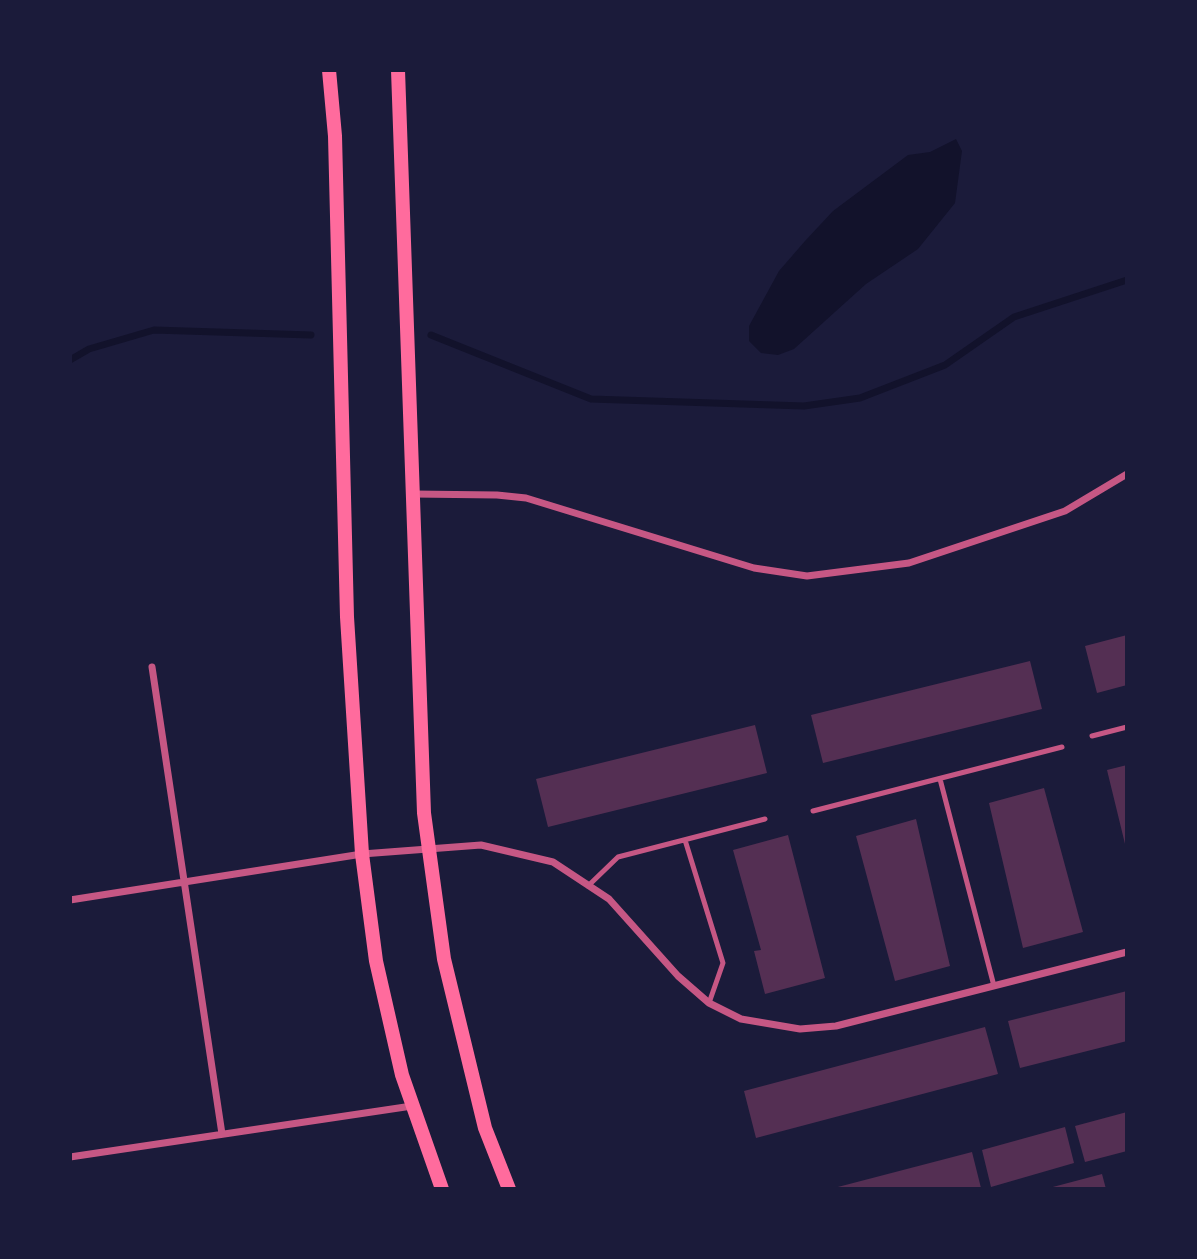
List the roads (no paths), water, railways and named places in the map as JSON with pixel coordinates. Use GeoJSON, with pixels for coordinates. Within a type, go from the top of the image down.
{"type":"FeatureCollection","features":[{"type":"Feature","properties":{"kind":"main road"},"geometry":{"type":"LineString","coordinates":[[330,70],[335,136],[347,617],[362,854],[376,961],[402,1075],[442,1189]]}},
{"type":"Feature","properties":{"kind":"main road"},"geometry":{"type":"LineString","coordinates":[[398,70],[419,724],[428,848],[444,959],[485,1128],[509,1189]]}},
{"type":"Feature","properties":{"kind":"street"},"geometry":{"type":"LineString","coordinates":[[413,494],[526,498],[754,568],[807,576],[909,563],[1065,511],[1127,474]]}},
{"type":"Feature","properties":{"kind":"street"},"geometry":{"type":"LineString","coordinates":[[152,667],[222,1134]]}},
{"type":"Feature","properties":{"kind":"street"},"geometry":{"type":"LineString","coordinates":[[70,901],[362,854],[481,845],[553,862],[609,899],[678,976],[709,1003],[741,1019],[800,1029],[836,1026],[1127,952]]}},
{"type":"Feature","properties":{"kind":"street"},"geometry":{"type":"LineString","coordinates":[[70,1157],[413,1106]]}},
{"type":"Feature","properties":{"kind":"lane"},"geometry":{"type":"LineString","coordinates":[[1092,736],[1127,727]]}},
{"type":"Feature","properties":{"kind":"lane"},"geometry":{"type":"LineString","coordinates":[[813,811],[1062,747]]}},
{"type":"Feature","properties":{"kind":"lane"},"geometry":{"type":"LineString","coordinates":[[940,779],[994,986]]}},
{"type":"Feature","properties":{"kind":"lane"},"geometry":{"type":"LineString","coordinates":[[589,886],[618,857],[765,819]]}},
{"type":"Feature","properties":{"kind":"lane"},"geometry":{"type":"LineString","coordinates":[[685,839],[723,963],[709,1003]]}},
{"type":"Feature","properties":{"kind":"waterway"},"geometry":{"type":"LineString","coordinates":[[431,335],[591,399],[804,406],[860,398],[945,365],[1014,317],[1127,280]]}},
{"type":"Feature","properties":{"kind":"waterway"},"geometry":{"type":"LineString","coordinates":[[70,360],[89,349],[154,330],[311,335]]}}]}
